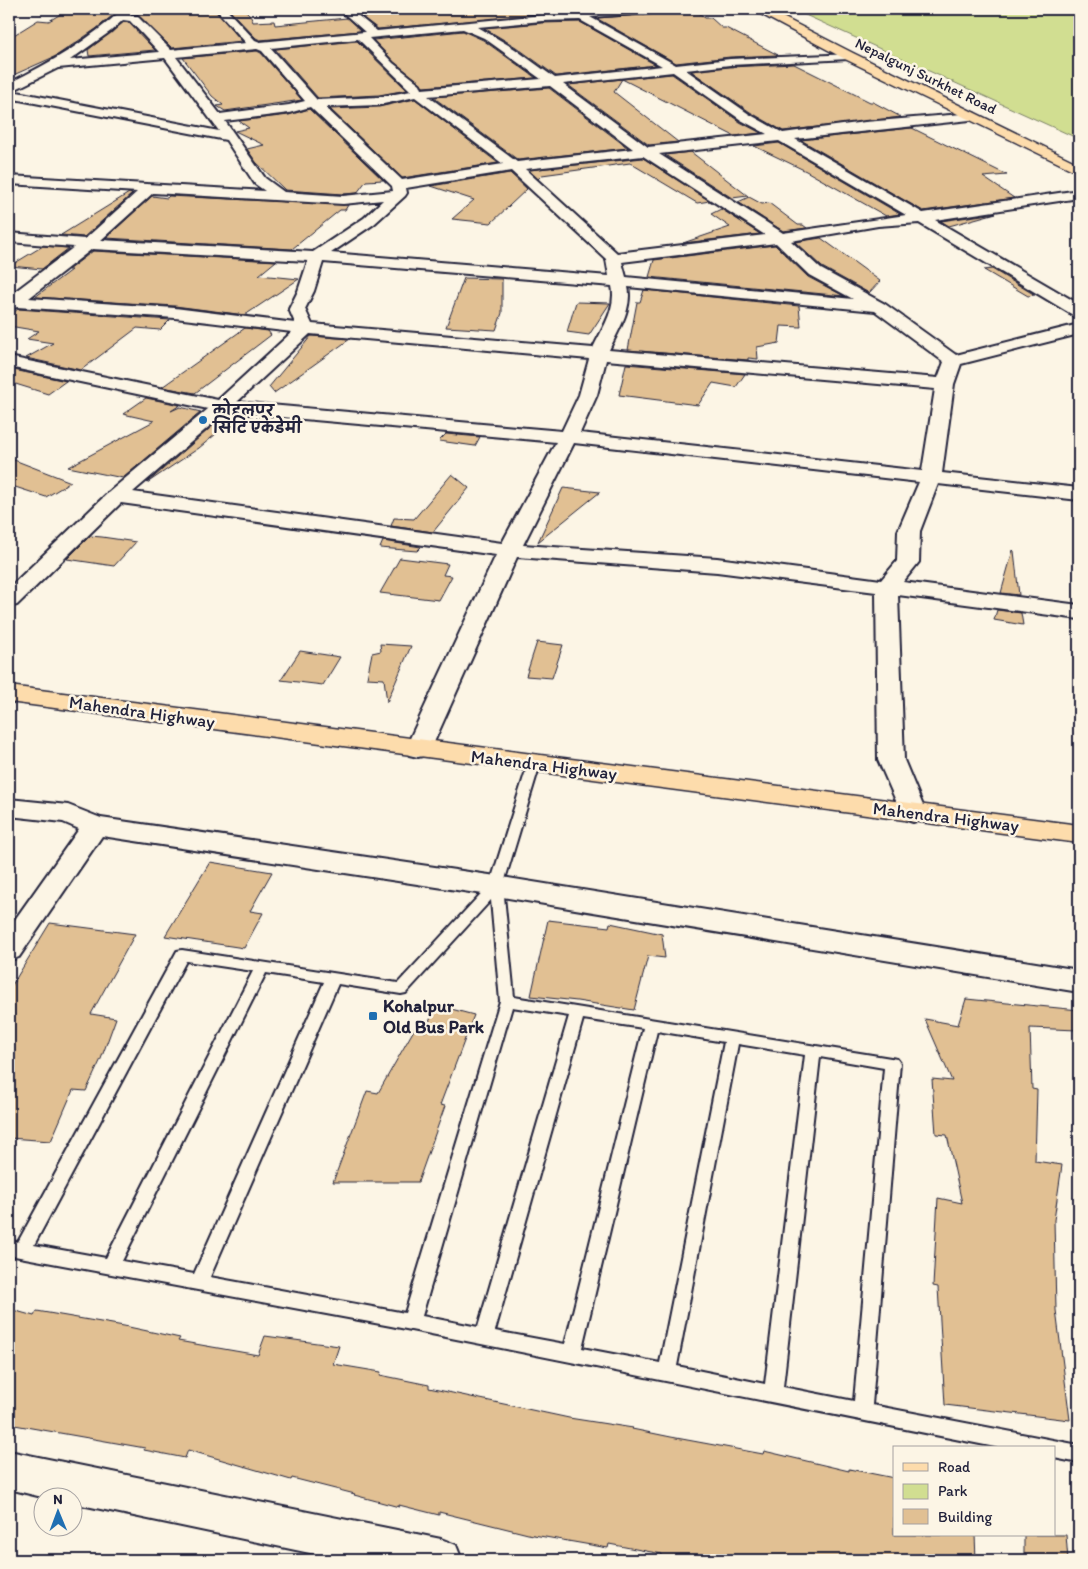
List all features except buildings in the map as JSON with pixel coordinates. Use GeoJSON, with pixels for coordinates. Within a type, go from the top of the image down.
{"type":"FeatureCollection","features":[{"type":"Feature","properties":{"kind":"main road","name":"Nepalgunj Surkhet Road"},"geometry":{"type":"LineString","coordinates":[[759,9],[849,56],[1079,169]]}},
{"type":"Feature","properties":{"kind":"main road","name":"Mahendra Highway"},"geometry":{"type":"LineString","coordinates":[[9,694],[1079,834]]}},
{"type":"Feature","properties":{"kind":"street"},"geometry":{"type":"LineString","coordinates":[[9,88],[55,65],[107,29],[129,9]]}},
{"type":"Feature","properties":{"kind":"street"},"geometry":{"type":"LineString","coordinates":[[220,9],[251,42],[266,49],[313,102],[397,190]]}},
{"type":"Feature","properties":{"kind":"street"},"geometry":{"type":"LineString","coordinates":[[344,9],[368,35],[395,70],[416,87],[417,93],[514,166],[613,258],[622,296],[617,315],[599,352],[588,395],[509,550],[418,749]]}},
{"type":"Feature","properties":{"kind":"street"},"geometry":{"type":"LineString","coordinates":[[55,65],[368,35],[470,20],[484,24],[586,13],[661,9]]}},
{"type":"Feature","properties":{"kind":"street"},"geometry":{"type":"LineString","coordinates":[[586,13],[676,69],[745,117],[806,150],[1079,311]]}},
{"type":"Feature","properties":{"kind":"street"},"geometry":{"type":"LineString","coordinates":[[119,17],[133,18],[168,54],[217,118],[260,181],[279,195]]}},
{"type":"Feature","properties":{"kind":"street"},"geometry":{"type":"LineString","coordinates":[[470,20],[488,36],[646,152],[780,238],[815,272],[879,307],[953,361]]}},
{"type":"Feature","properties":{"kind":"street"},"geometry":{"type":"LineString","coordinates":[[217,118],[289,109],[313,102],[331,104],[371,101],[417,93],[552,82],[766,60],[849,56]]}},
{"type":"Feature","properties":{"kind":"street"},"geometry":{"type":"LineString","coordinates":[[9,94],[230,138]]}},
{"type":"Feature","properties":{"kind":"street"},"geometry":{"type":"LineString","coordinates":[[9,180],[343,200],[514,166],[865,126],[970,116]]}},
{"type":"Feature","properties":{"kind":"street"},"geometry":{"type":"LineString","coordinates":[[11,303],[87,245],[149,189]]}},
{"type":"Feature","properties":{"kind":"street"},"geometry":{"type":"LineString","coordinates":[[306,329],[297,309],[306,291],[317,256],[369,222],[397,190]]}},
{"type":"Feature","properties":{"kind":"street"},"geometry":{"type":"LineString","coordinates":[[613,258],[780,238],[878,222],[920,218],[1079,194]]}},
{"type":"Feature","properties":{"kind":"street"},"geometry":{"type":"LineString","coordinates":[[9,237],[87,245],[317,256],[619,281],[879,307]]}},
{"type":"Feature","properties":{"kind":"street"},"geometry":{"type":"LineString","coordinates":[[11,303],[175,313],[306,329],[599,352],[945,384]]}},
{"type":"Feature","properties":{"kind":"street"},"geometry":{"type":"LineString","coordinates":[[9,600],[116,496],[222,406],[306,329]]}},
{"type":"Feature","properties":{"kind":"street"},"geometry":{"type":"LineString","coordinates":[[953,361],[1079,329]]}},
{"type":"Feature","properties":{"kind":"street"},"geometry":{"type":"LineString","coordinates":[[913,813],[891,760],[887,588],[908,562],[909,531],[931,477],[945,384],[953,361]]}},
{"type":"Feature","properties":{"kind":"street"},"geometry":{"type":"LineString","coordinates":[[9,362],[222,406],[568,437],[1079,494]]}},
{"type":"Feature","properties":{"kind":"street"},"geometry":{"type":"LineString","coordinates":[[116,496],[509,550],[717,565],[1079,612]]}},
{"type":"Feature","properties":{"kind":"street"},"geometry":{"type":"LineString","coordinates":[[9,808],[68,814],[95,826],[496,886],[1079,981]]}},
{"type":"Feature","properties":{"kind":"street"},"geometry":{"type":"LineString","coordinates":[[9,950],[95,826]]}},
{"type":"Feature","properties":{"kind":"street"},"geometry":{"type":"LineString","coordinates":[[9,1470],[441,1560]]}},
{"type":"Feature","properties":{"kind":"lane"},"geometry":{"type":"LineString","coordinates":[[411,1322],[507,1001],[496,886],[534,764]]}},
{"type":"Feature","properties":{"kind":"lane"},"geometry":{"type":"LineString","coordinates":[[496,886],[401,989],[182,954],[15,1249],[411,1322],[1036,1446]]}},
{"type":"Feature","properties":{"kind":"lane"},"geometry":{"type":"LineString","coordinates":[[110,1267],[262,967]]}},
{"type":"Feature","properties":{"kind":"lane"},"geometry":{"type":"LineString","coordinates":[[199,1283],[333,979]]}},
{"type":"Feature","properties":{"kind":"lane"},"geometry":{"type":"LineString","coordinates":[[507,1001],[892,1063],[862,1412]]}},
{"type":"Feature","properties":{"kind":"lane"},"geometry":{"type":"LineString","coordinates":[[484,1337],[578,1012]]}},
{"type":"Feature","properties":{"kind":"lane"},"geometry":{"type":"LineString","coordinates":[[572,1354],[651,1024]]}},
{"type":"Feature","properties":{"kind":"lane"},"geometry":{"type":"LineString","coordinates":[[668,1373],[732,1037]]}},
{"type":"Feature","properties":{"kind":"lane"},"geometry":{"type":"LineString","coordinates":[[774,1394],[813,1051]]}},
{"type":"Feature","properties":{"kind":"lane"},"geometry":{"type":"LineString","coordinates":[[1056,1450],[1079,1454]]}},
{"type":"Feature","properties":{"kind":"green space"},"geometry":{"type":"Polygon","coordinates":[[[792,9],[1079,9],[1079,139],[812,18],[792,9]]]}},
{"type":"Feature","properties":{"kind":"place","name":"कोहलपुर सिटि एकेडेमी"},"geometry":{"type":"Point","coordinates":[203,420]}},
{"type":"Feature","properties":{"kind":"place","name":"Kohalpur Old Bus Park"},"geometry":{"type":"Point","coordinates":[373,1016]}}]}
